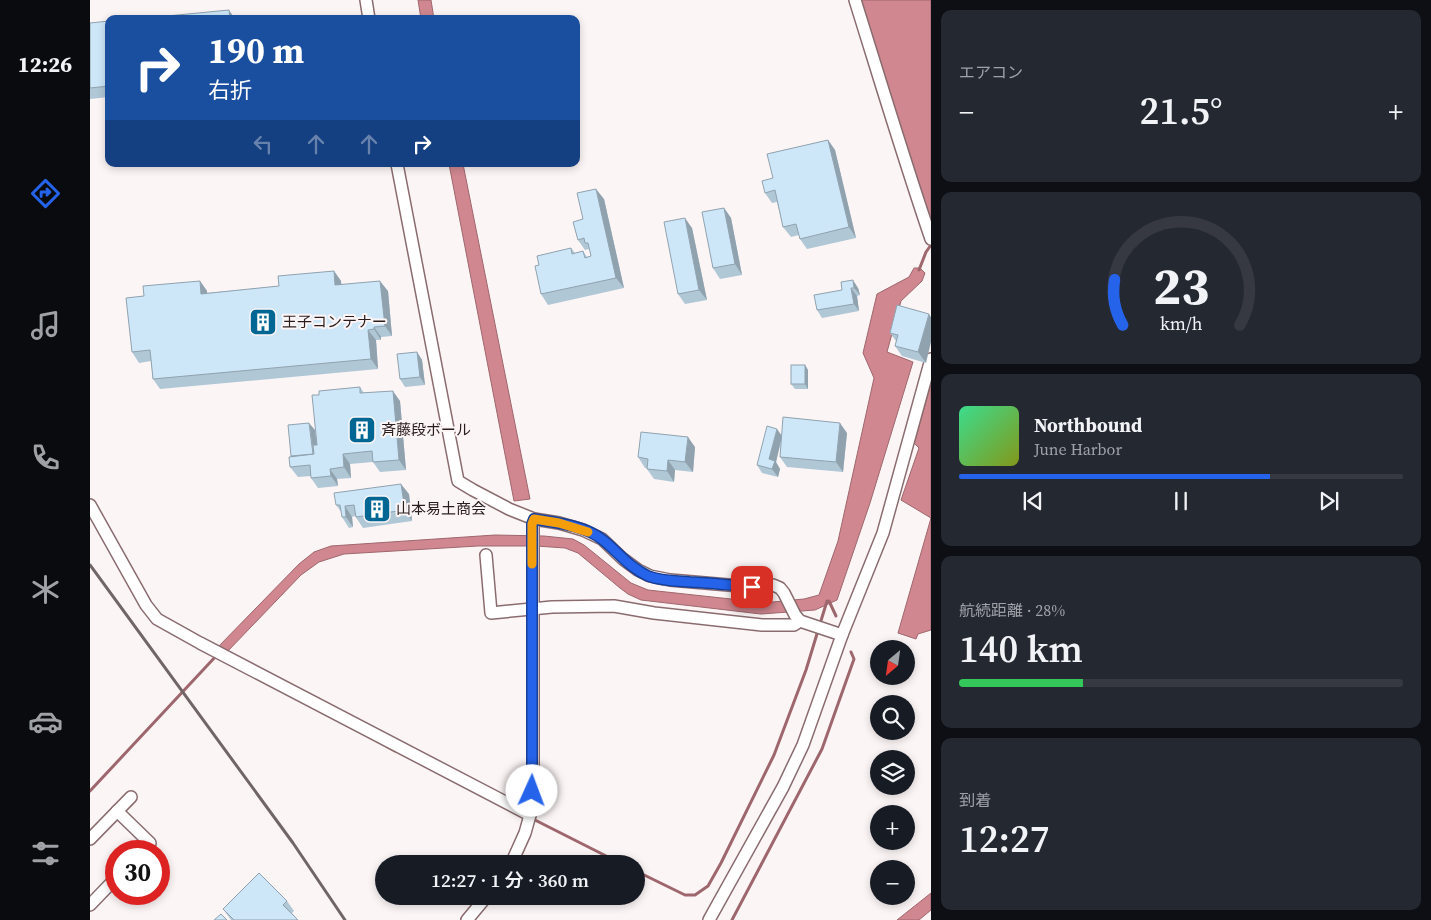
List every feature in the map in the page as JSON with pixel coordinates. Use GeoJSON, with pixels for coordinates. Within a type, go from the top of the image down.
{"type":"FeatureCollection","features":[{"type":"Feature","properties":{"kind":"street"},"geometry":{"type":"LineString","coordinates":[[366,0],[368,15]]}},
{"type":"Feature","properties":{"kind":"street"},"geometry":{"type":"LineString","coordinates":[[854,0],[902,155],[931,239]]}},
{"type":"Feature","properties":{"kind":"street"},"geometry":{"type":"LineString","coordinates":[[398,167],[458,481],[510,509],[534,519],[559,523],[583,530],[602,539],[623,559],[650,576],[670,580],[752,587],[772,585],[780,588],[802,620],[842,636]]}},
{"type":"Feature","properties":{"kind":"street"},"geometry":{"type":"LineString","coordinates":[[709,920],[783,786],[803,745],[842,636],[883,533],[931,359]]}},
{"type":"Feature","properties":{"kind":"street"},"geometry":{"type":"LineString","coordinates":[[90,505],[116,554],[152,614],[157,619],[530,815]]}},
{"type":"Feature","properties":{"kind":"street"},"geometry":{"type":"LineString","coordinates":[[515,855],[530,815],[533,774],[532,555],[534,519]]}},
{"type":"Feature","properties":{"kind":"street"},"geometry":{"type":"LineString","coordinates":[[486,555],[491,613],[552,607],[614,606],[654,613],[762,625],[794,625],[802,620]]}},
{"type":"Feature","properties":{"kind":"street"},"geometry":{"type":"LineString","coordinates":[[90,839],[131,797]]}},
{"type":"Feature","properties":{"kind":"street"},"geometry":{"type":"LineString","coordinates":[[117,811],[147,840]]}},
{"type":"Feature","properties":{"kind":"street"},"geometry":{"type":"LineString","coordinates":[[90,905],[105,889]]}},
{"type":"Feature","properties":{"kind":"street"},"geometry":{"type":"LineString","coordinates":[[467,920],[480,905]]}},
{"type":"Feature","properties":{"kind":"shaded area"},"geometry":{"type":"Polygon","coordinates":[[[418,0],[431,0],[433,15],[420,15],[418,0]]]}},
{"type":"Feature","properties":{"kind":"shaded area"},"geometry":{"type":"Polygon","coordinates":[[[859,0],[931,0],[931,221],[859,0]]]}},
{"type":"Feature","properties":{"kind":"shaded area"},"geometry":{"type":"Polygon","coordinates":[[[450,167],[464,167],[530,499],[514,501],[450,167]]]}},
{"type":"Feature","properties":{"kind":"shaded area"},"geometry":{"type":"Polygon","coordinates":[[[914,268],[920,268],[925,273],[922,281],[901,301],[887,352],[913,362],[870,503],[837,600],[815,610],[761,614],[641,600],[628,594],[578,553],[565,548],[478,546],[344,554],[319,562],[301,575],[226,653],[217,648],[299,564],[314,552],[331,546],[495,535],[544,536],[573,539],[584,545],[631,583],[648,590],[773,602],[804,599],[819,595],[838,541],[874,378],[863,353],[877,294],[909,277],[914,268]]]}},
{"type":"Feature","properties":{"kind":"shaded area"},"geometry":{"type":"Polygon","coordinates":[[[931,384],[931,518],[901,500],[919,448],[914,443],[931,384]]]}},
{"type":"Feature","properties":{"kind":"shaded area"},"geometry":{"type":"Polygon","coordinates":[[[931,518],[931,630],[918,634],[916,639],[898,633],[931,518]]]}},
{"type":"Feature","properties":{"kind":"shaded area"},"geometry":{"type":"Polygon","coordinates":[[[931,893],[931,910],[919,920],[897,920],[931,893]]]}},
{"type":"Feature","properties":{"kind":"building"},"geometry":{"type":"Polygon","coordinates":[[[229,10],[230,15],[177,15],[229,10]]]}},
{"type":"Feature","properties":{"kind":"building"},"geometry":{"type":"Polygon","coordinates":[[[105,21],[105,86],[90,88],[90,23],[105,21]]]}},
{"type":"Feature","properties":{"kind":"building"},"geometry":{"type":"Polygon","coordinates":[[[828,140],[849,227],[800,239],[796,224],[783,227],[775,190],[765,193],[762,181],[773,178],[767,154],[828,140]]]}},
{"type":"Feature","properties":{"kind":"building"},"geometry":{"type":"Polygon","coordinates":[[[596,189],[616,278],[541,294],[535,266],[539,265],[537,256],[571,248],[572,254],[583,251],[585,258],[591,256],[588,243],[585,243],[584,238],[578,240],[573,222],[583,219],[577,193],[596,189]]]}},
{"type":"Feature","properties":{"kind":"building"},"geometry":{"type":"Polygon","coordinates":[[[724,208],[735,264],[713,268],[702,212],[724,208]]]}},
{"type":"Feature","properties":{"kind":"building"},"geometry":{"type":"Polygon","coordinates":[[[685,218],[699,290],[678,294],[664,222],[685,218]]]}},
{"type":"Feature","properties":{"kind":"building","name":"王子コンテナー"},"geometry":{"type":"Polygon","coordinates":[[[334,271],[335,285],[380,281],[385,326],[374,327],[374,329],[368,330],[371,359],[153,379],[150,350],[132,352],[126,298],[144,296],[143,286],[200,281],[201,294],[279,286],[278,276],[334,271]]]}},
{"type":"Feature","properties":{"kind":"building"},"geometry":{"type":"Polygon","coordinates":[[[853,280],[854,288],[851,288],[854,304],[817,310],[814,295],[842,290],[841,282],[853,280]]]}},
{"type":"Feature","properties":{"kind":"building"},"geometry":{"type":"Polygon","coordinates":[[[897,305],[929,314],[918,352],[895,346],[898,335],[890,333],[897,305]]]}},
{"type":"Feature","properties":{"kind":"building"},"geometry":{"type":"Polygon","coordinates":[[[417,352],[420,377],[400,379],[397,354],[417,352]]]}},
{"type":"Feature","properties":{"kind":"building"},"geometry":{"type":"Polygon","coordinates":[[[791,365],[805,365],[805,384],[791,384],[791,365]]]}},
{"type":"Feature","properties":{"kind":"building","name":"斉藤段ボール"},"geometry":{"type":"Polygon","coordinates":[[[360,387],[360,393],[393,391],[399,460],[373,462],[372,451],[343,454],[344,467],[330,469],[331,476],[311,478],[310,465],[290,467],[289,457],[314,454],[313,445],[317,445],[312,395],[319,395],[319,391],[360,387]]]}},
{"type":"Feature","properties":{"kind":"building"},"geometry":{"type":"Polygon","coordinates":[[[783,417],[840,423],[836,462],[780,457],[783,417]]]}},
{"type":"Feature","properties":{"kind":"building"},"geometry":{"type":"Polygon","coordinates":[[[309,423],[313,454],[291,456],[288,425],[309,423]]]}},
{"type":"Feature","properties":{"kind":"building"},"geometry":{"type":"Polygon","coordinates":[[[767,426],[777,429],[769,459],[775,461],[772,469],[757,465],[767,426]]]}},
{"type":"Feature","properties":{"kind":"building"},"geometry":{"type":"Polygon","coordinates":[[[641,432],[688,437],[685,462],[668,460],[667,471],[647,469],[648,459],[638,457],[641,432]]]}},
{"type":"Feature","properties":{"kind":"building"},"geometry":{"type":"Polygon","coordinates":[[[401,484],[405,510],[356,517],[354,505],[345,506],[346,517],[342,517],[340,505],[336,505],[334,493],[401,484]]]}},
{"type":"Feature","properties":{"kind":"building"},"geometry":{"type":"Polygon","coordinates":[[[259,873],[287,901],[283,905],[298,920],[234,920],[223,909],[259,873]]]}},
{"type":"Feature","properties":{"kind":"building"},"geometry":{"type":"Polygon","coordinates":[[[221,914],[227,920],[214,920],[221,914]]]}},
{"type":"Feature","properties":{"kind":"waterway"},"geometry":{"type":"LineString","coordinates":[[919,270],[931,245]]}},
{"type":"Feature","properties":{"kind":"waterway"},"geometry":{"type":"LineString","coordinates":[[645,875],[685,895],[695,895],[708,886],[774,755],[806,670],[827,601]]}},
{"type":"Feature","properties":{"kind":"waterway"},"geometry":{"type":"LineString","coordinates":[[829,601],[836,616]]}},
{"type":"Feature","properties":{"kind":"waterway"},"geometry":{"type":"LineString","coordinates":[[732,920],[822,749],[854,659],[851,652]]}},
{"type":"Feature","properties":{"kind":"waterway"},"geometry":{"type":"LineString","coordinates":[[90,791],[217,655]]}},
{"type":"Feature","properties":{"kind":"waterway"},"geometry":{"type":"LineString","coordinates":[[377,741],[395,751]]}},
{"type":"Feature","properties":{"kind":"waterway"},"geometry":{"type":"LineString","coordinates":[[531,818],[604,855]]}},
{"type":"Feature","properties":{"kind":"railway"},"geometry":{"type":"LineString","coordinates":[[90,565],[293,843],[345,920]]}},
{"type":"Feature","properties":{"kind":"slow traffic"},"geometry":{"type":"LineString","coordinates":[[532,564],[532,524],[534,519],[559,523],[588,532]]}},
{"type":"Feature","properties":{"kind":"place","name":"王子コンテナー"},"geometry":{"type":"Point","coordinates":[263,322]}},
{"type":"Feature","properties":{"kind":"place","name":"斉藤段ボール"},"geometry":{"type":"Point","coordinates":[362,430]}},
{"type":"Feature","properties":{"kind":"place","name":"山本易土商会"},"geometry":{"type":"Point","coordinates":[377,509]}},
{"type":"Feature","properties":{"kind":"route"},"geometry":{"type":"LineString","coordinates":[[532,791],[532,524],[534,519],[559,523],[583,530],[602,539],[623,559],[650,576],[670,580],[752,587]]}}]}
